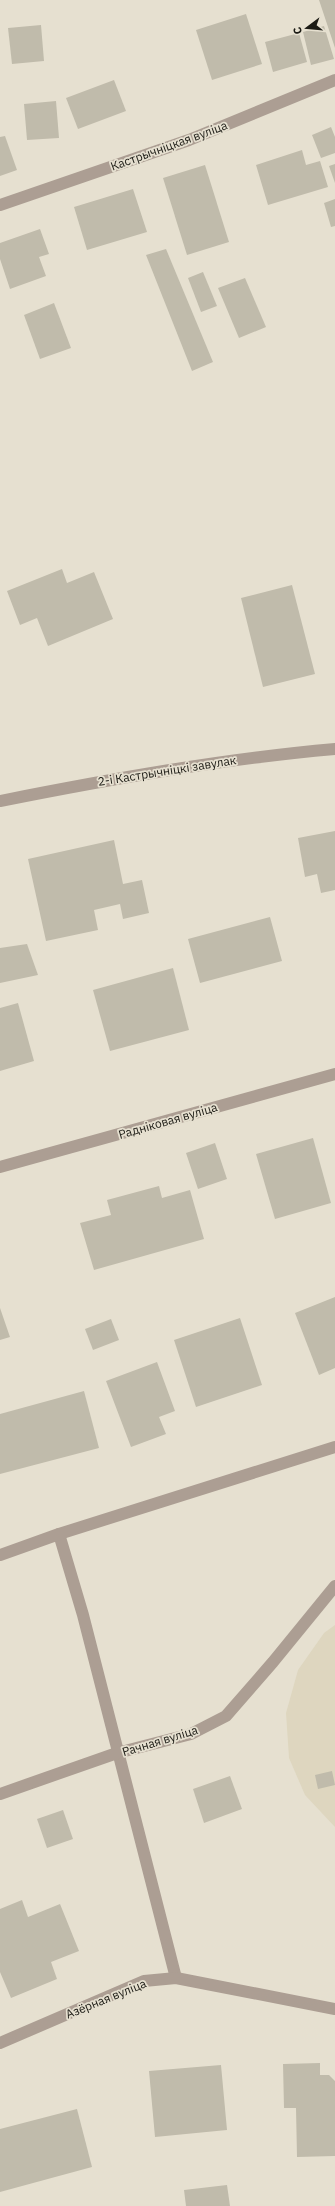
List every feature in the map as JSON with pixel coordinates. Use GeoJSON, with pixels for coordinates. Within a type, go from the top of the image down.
{"type":"FeatureCollection","features":[{"type":"Feature","properties":{"kind":"street","name":"Кастрычніцкая вуліца"},"geometry":{"type":"LineString","coordinates":[[0,205],[190,140],[335,80]]}},
{"type":"Feature","properties":{"kind":"street","name":"2-і Кастрычніцкі завулак"},"geometry":{"type":"LineString","coordinates":[[0,801],[122,777],[283,753],[335,749]]}},
{"type":"Feature","properties":{"kind":"street","name":"Радніковая вуліца"},"geometry":{"type":"LineString","coordinates":[[0,1167],[335,1074]]}},
{"type":"Feature","properties":{"kind":"street"},"geometry":{"type":"LineString","coordinates":[[0,1555],[59,1534],[335,1447]]}},
{"type":"Feature","properties":{"kind":"street"},"geometry":{"type":"LineString","coordinates":[[59,1534],[83,1615],[117,1753],[176,1978]]}},
{"type":"Feature","properties":{"kind":"street","name":"Рачная вуліца"},"geometry":{"type":"LineString","coordinates":[[0,1794],[117,1753],[191,1734],[226,1716],[273,1662],[335,1586]]}},
{"type":"Feature","properties":{"kind":"street","name":"Азёрная вуліца"},"geometry":{"type":"LineString","coordinates":[[0,2043],[144,1982],[176,1978],[335,2009]]}},
{"type":"Feature","properties":{"kind":"shaded area"},"geometry":{"type":"Polygon","coordinates":[[[335,1625],[335,1827],[305,1795],[289,1758],[286,1713],[298,1670],[324,1633],[335,1625]]]}},
{"type":"Feature","properties":{"kind":"building"},"geometry":{"type":"Polygon","coordinates":[[[319,0],[335,0],[335,48],[319,0]]]}},
{"type":"Feature","properties":{"kind":"building"},"geometry":{"type":"Polygon","coordinates":[[[246,14],[262,64],[212,80],[196,30],[246,14]]]}},
{"type":"Feature","properties":{"kind":"building"},"geometry":{"type":"Polygon","coordinates":[[[41,25],[44,61],[12,64],[8,28],[41,25]]]}},
{"type":"Feature","properties":{"kind":"building"},"geometry":{"type":"Polygon","coordinates":[[[324,26],[334,59],[311,65],[303,32],[324,26]]]}},
{"type":"Feature","properties":{"kind":"building"},"geometry":{"type":"Polygon","coordinates":[[[299,33],[307,62],[273,72],[265,42],[299,33]]]}},
{"type":"Feature","properties":{"kind":"building"},"geometry":{"type":"Polygon","coordinates":[[[114,80],[126,111],[78,129],[66,98],[114,80]]]}},
{"type":"Feature","properties":{"kind":"building"},"geometry":{"type":"Polygon","coordinates":[[[56,101],[59,138],[27,140],[24,104],[56,101]]]}},
{"type":"Feature","properties":{"kind":"building"},"geometry":{"type":"Polygon","coordinates":[[[331,127],[335,137],[335,153],[321,158],[312,135],[331,127]]]}},
{"type":"Feature","properties":{"kind":"building"},"geometry":{"type":"Polygon","coordinates":[[[5,136],[17,170],[0,176],[0,137],[5,136]]]}},
{"type":"Feature","properties":{"kind":"building"},"geometry":{"type":"Polygon","coordinates":[[[302,150],[306,165],[320,161],[328,187],[268,205],[256,165],[302,150]]]}},
{"type":"Feature","properties":{"kind":"building"},"geometry":{"type":"Polygon","coordinates":[[[335,164],[335,183],[329,166],[335,164]]]}},
{"type":"Feature","properties":{"kind":"building"},"geometry":{"type":"Polygon","coordinates":[[[205,165],[229,242],[187,255],[163,178],[205,165]]]}},
{"type":"Feature","properties":{"kind":"building"},"geometry":{"type":"Polygon","coordinates":[[[133,189],[147,232],[87,250],[74,207],[133,189]]]}},
{"type":"Feature","properties":{"kind":"building"},"geometry":{"type":"Polygon","coordinates":[[[335,199],[335,226],[331,227],[324,203],[335,199]]]}},
{"type":"Feature","properties":{"kind":"building"},"geometry":{"type":"Polygon","coordinates":[[[40,229],[49,254],[39,257],[46,276],[10,289],[0,259],[0,243],[40,229]]]}},
{"type":"Feature","properties":{"kind":"building"},"geometry":{"type":"Polygon","coordinates":[[[166,249],[213,362],[192,371],[146,255],[166,249]]]}},
{"type":"Feature","properties":{"kind":"building"},"geometry":{"type":"Polygon","coordinates":[[[203,272],[217,306],[201,312],[188,278],[203,272]]]}},
{"type":"Feature","properties":{"kind":"building"},"geometry":{"type":"Polygon","coordinates":[[[245,278],[266,327],[239,338],[218,288],[245,278]]]}},
{"type":"Feature","properties":{"kind":"building"},"geometry":{"type":"Polygon","coordinates":[[[54,303],[71,348],[40,359],[24,315],[54,303]]]}},
{"type":"Feature","properties":{"kind":"building"},"geometry":{"type":"Polygon","coordinates":[[[62,569],[67,583],[94,572],[113,619],[48,646],[37,618],[20,625],[7,591],[62,569]]]}},
{"type":"Feature","properties":{"kind":"building"},"geometry":{"type":"Polygon","coordinates":[[[292,585],[315,674],[263,687],[241,598],[292,585]]]}},
{"type":"Feature","properties":{"kind":"building"},"geometry":{"type":"Polygon","coordinates":[[[335,831],[335,890],[321,893],[317,874],[305,877],[298,838],[335,831]]]}},
{"type":"Feature","properties":{"kind":"building"},"geometry":{"type":"Polygon","coordinates":[[[114,840],[123,884],[142,880],[149,913],[123,919],[120,904],[94,910],[98,930],[46,941],[28,859],[114,840]]]}},
{"type":"Feature","properties":{"kind":"building"},"geometry":{"type":"Polygon","coordinates":[[[270,917],[282,961],[200,983],[188,939],[270,917]]]}},
{"type":"Feature","properties":{"kind":"building"},"geometry":{"type":"Polygon","coordinates":[[[27,944],[38,975],[0,983],[0,948],[27,944]]]}},
{"type":"Feature","properties":{"kind":"building"},"geometry":{"type":"Polygon","coordinates":[[[173,968],[189,1030],[110,1051],[93,990],[173,968]]]}},
{"type":"Feature","properties":{"kind":"building"},"geometry":{"type":"Polygon","coordinates":[[[18,1003],[34,1061],[0,1071],[0,1008],[18,1003]]]}},
{"type":"Feature","properties":{"kind":"building"},"geometry":{"type":"Polygon","coordinates":[[[313,1138],[331,1203],[275,1219],[256,1154],[313,1138]]]}},
{"type":"Feature","properties":{"kind":"building"},"geometry":{"type":"Polygon","coordinates":[[[215,1143],[227,1179],[198,1189],[186,1153],[215,1143]]]}},
{"type":"Feature","properties":{"kind":"building"},"geometry":{"type":"Polygon","coordinates":[[[159,1186],[162,1198],[190,1190],[204,1239],[94,1270],[80,1223],[111,1215],[107,1200],[159,1186]]]}},
{"type":"Feature","properties":{"kind":"building"},"geometry":{"type":"Polygon","coordinates":[[[335,1297],[335,1368],[319,1375],[295,1313],[335,1297]]]}},
{"type":"Feature","properties":{"kind":"building"},"geometry":{"type":"Polygon","coordinates":[[[0,1308],[10,1337],[0,1340],[0,1308]]]}},
{"type":"Feature","properties":{"kind":"building"},"geometry":{"type":"Polygon","coordinates":[[[240,1318],[262,1385],[196,1407],[174,1340],[240,1318]]]}},
{"type":"Feature","properties":{"kind":"building"},"geometry":{"type":"Polygon","coordinates":[[[111,1319],[119,1340],[93,1350],[85,1329],[111,1319]]]}},
{"type":"Feature","properties":{"kind":"building"},"geometry":{"type":"Polygon","coordinates":[[[157,1362],[175,1411],[159,1417],[166,1434],[131,1447],[106,1381],[157,1362]]]}},
{"type":"Feature","properties":{"kind":"building"},"geometry":{"type":"Polygon","coordinates":[[[84,1391],[99,1448],[0,1474],[0,1414],[84,1391]]]}},
{"type":"Feature","properties":{"kind":"building"},"geometry":{"type":"Polygon","coordinates":[[[332,1771],[335,1785],[318,1789],[315,1775],[332,1771]]]}},
{"type":"Feature","properties":{"kind":"building"},"geometry":{"type":"Polygon","coordinates":[[[230,1776],[242,1809],[204,1823],[193,1789],[230,1776]]]}},
{"type":"Feature","properties":{"kind":"building"},"geometry":{"type":"Polygon","coordinates":[[[63,1810],[73,1839],[47,1848],[37,1819],[63,1810]]]}},
{"type":"Feature","properties":{"kind":"building"},"geometry":{"type":"Polygon","coordinates":[[[22,1900],[28,1917],[60,1904],[79,1951],[51,1962],[57,1979],[11,1998],[0,1972],[0,1909],[22,1900]]]}},
{"type":"Feature","properties":{"kind":"building"},"geometry":{"type":"Polygon","coordinates":[[[320,2063],[320,2075],[329,2075],[335,2081],[335,2156],[297,2157],[296,2108],[284,2108],[283,2064],[320,2063]]]}},
{"type":"Feature","properties":{"kind":"building"},"geometry":{"type":"Polygon","coordinates":[[[221,2065],[227,2130],[155,2137],[149,2071],[221,2065]]]}},
{"type":"Feature","properties":{"kind":"building"},"geometry":{"type":"Polygon","coordinates":[[[77,2109],[92,2167],[0,2192],[0,2129],[77,2109]]]}},
{"type":"Feature","properties":{"kind":"building"},"geometry":{"type":"Polygon","coordinates":[[[227,2185],[230,2206],[186,2206],[184,2190],[227,2185]]]}}]}
